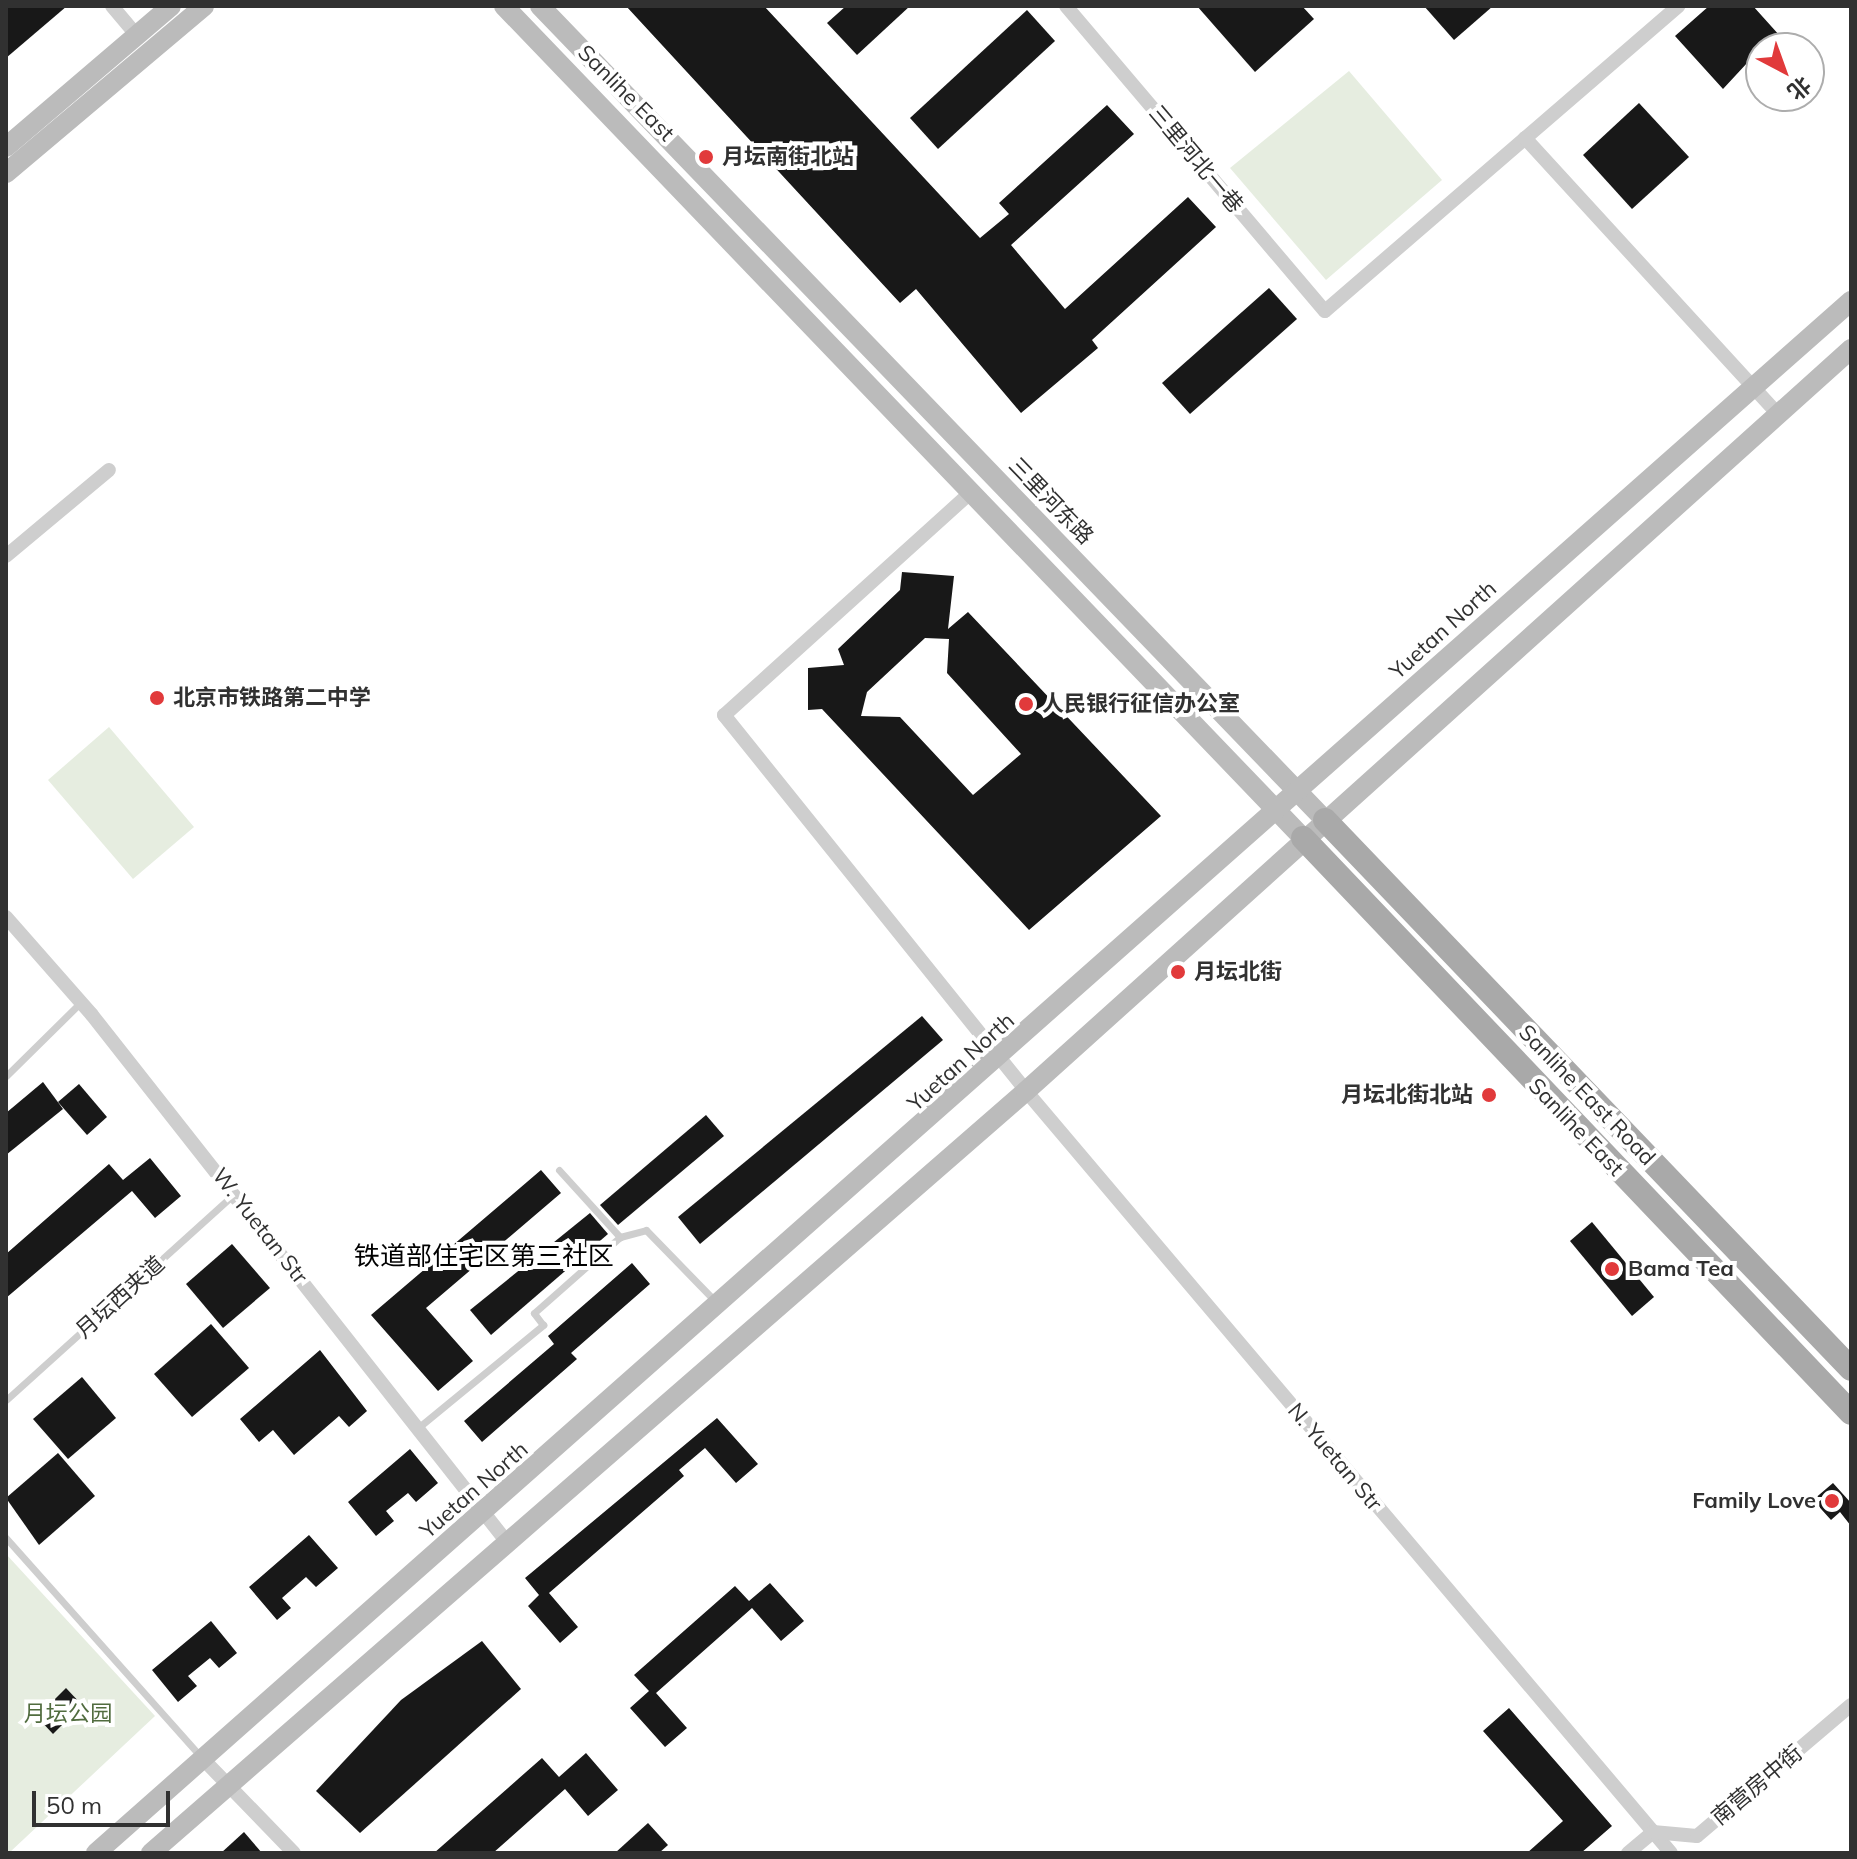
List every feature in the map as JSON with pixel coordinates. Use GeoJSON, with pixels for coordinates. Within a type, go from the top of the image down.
{"type":"FeatureCollection","features":[{"type":"Feature","properties":{"kind":"main road"},"geometry":{"type":"LineString","coordinates":[[6,147],[171,6]]}},
{"type":"Feature","properties":{"kind":"main road"},"geometry":{"type":"LineString","coordinates":[[6,173],[204,6]]}},
{"type":"Feature","properties":{"kind":"main road"},"geometry":{"type":"LineString","coordinates":[[504,6],[969,494],[1303,838]]}},
{"type":"Feature","properties":{"kind":"main road","name":"Sanlihe East"},"geometry":{"type":"LineString","coordinates":[[540,6],[1296,792]]}},
{"type":"Feature","properties":{"kind":"main road","name":"Yuetan North"},"geometry":{"type":"LineString","coordinates":[[96,1853],[1001,1059],[1296,792],[1851,301]]}},
{"type":"Feature","properties":{"kind":"main road"},"geometry":{"type":"LineString","coordinates":[[151,1853],[1026,1091],[1303,838],[1851,349]]}},
{"type":"Feature","properties":{"kind":"main road"},"geometry":{"type":"LineString","coordinates":[[1296,792],[1325,820]]}},
{"type":"Feature","properties":{"kind":"main road","name":"Sanlihe East Road"},"geometry":{"type":"LineString","coordinates":[[1325,820],[1851,1369]]}},
{"type":"Feature","properties":{"kind":"main road","name":"Sanlihe East"},"geometry":{"type":"LineString","coordinates":[[1303,838],[1851,1413]]}},
{"type":"Feature","properties":{"kind":"street"},"geometry":{"type":"LineString","coordinates":[[112,6],[136,35]]}},
{"type":"Feature","properties":{"kind":"street","name":"三里河北一巷"},"geometry":{"type":"LineString","coordinates":[[1066,6],[1325,311],[1525,138]]}},
{"type":"Feature","properties":{"kind":"street"},"geometry":{"type":"LineString","coordinates":[[1678,6],[1525,138],[1778,414]]}},
{"type":"Feature","properties":{"kind":"street"},"geometry":{"type":"LineString","coordinates":[[6,556],[109,470]]}},
{"type":"Feature","properties":{"kind":"street","name":"N. Yuetan Str"},"geometry":{"type":"LineString","coordinates":[[969,494],[724,715],[1026,1091],[1671,1853]]}},
{"type":"Feature","properties":{"kind":"street","name":"W. Yuetan Str"},"geometry":{"type":"LineString","coordinates":[[6,917],[81,1002],[506,1541]]}},
{"type":"Feature","properties":{"kind":"street","name":"南营房中街"},"geometry":{"type":"LineString","coordinates":[[1653,1832],[1697,1836],[1851,1705]]}},
{"type":"Feature","properties":{"kind":"street"},"geometry":{"type":"LineString","coordinates":[[202,1758],[294,1853]]}},
{"type":"Feature","properties":{"kind":"street"},"geometry":{"type":"LineString","coordinates":[[1628,1853],[1653,1832]]}},
{"type":"Feature","properties":{"kind":"lane"},"geometry":{"type":"LineString","coordinates":[[6,1076],[81,1002]]}},
{"type":"Feature","properties":{"kind":"lane"},"geometry":{"type":"LineString","coordinates":[[559,1170],[620,1237]]}},
{"type":"Feature","properties":{"kind":"lane","name":"月坛西夹道"},"geometry":{"type":"LineString","coordinates":[[6,1400],[234,1194]]}},
{"type":"Feature","properties":{"kind":"lane"},"geometry":{"type":"LineString","coordinates":[[419,1427],[543,1325],[534,1313],[620,1237],[646,1230],[721,1305]]}},
{"type":"Feature","properties":{"kind":"lane"},"geometry":{"type":"LineString","coordinates":[[6,1538],[202,1758]]}},
{"type":"Feature","properties":{"kind":"green space"},"geometry":{"type":"Polygon","coordinates":[[[1349,71],[1442,180],[1326,280],[1230,168],[1349,71]]]}},
{"type":"Feature","properties":{"kind":"green space"},"geometry":{"type":"Polygon","coordinates":[[[109,727],[194,827],[133,879],[48,780],[109,727]]]}},
{"type":"Feature","properties":{"kind":"green space","name":"月坛公园"},"geometry":{"type":"Polygon","coordinates":[[[6,1554],[155,1716],[9,1853],[6,1853],[6,1554]]]}},
{"type":"Feature","properties":{"kind":"building"},"geometry":{"type":"Polygon","coordinates":[[[6,6],[67,6],[6,58],[6,6]]]}},
{"type":"Feature","properties":{"kind":"building"},"geometry":{"type":"Polygon","coordinates":[[[626,6],[764,6],[980,238],[1009,214],[999,203],[1107,105],[1134,134],[1011,245],[1065,309],[1188,197],[1216,227],[1092,340],[1098,348],[1021,413],[916,289],[900,303],[626,6]]]}},
{"type":"Feature","properties":{"kind":"building"},"geometry":{"type":"Polygon","coordinates":[[[846,6],[910,6],[857,55],[827,23],[846,6]]]}},
{"type":"Feature","properties":{"kind":"building"},"geometry":{"type":"Polygon","coordinates":[[[1197,6],[1302,6],[1314,19],[1255,72],[1197,6]]]}},
{"type":"Feature","properties":{"kind":"building"},"geometry":{"type":"Polygon","coordinates":[[[1424,6],[1493,6],[1454,40],[1424,6]]]}},
{"type":"Feature","properties":{"kind":"building"},"geometry":{"type":"Polygon","coordinates":[[[1709,6],[1753,6],[1776,32],[1745,32],[1745,65],[1723,89],[1675,36],[1709,6]]]}},
{"type":"Feature","properties":{"kind":"building"},"geometry":{"type":"Polygon","coordinates":[[[1027,10],[1055,41],[938,149],[910,118],[1027,10]]]}},
{"type":"Feature","properties":{"kind":"building"},"geometry":{"type":"Polygon","coordinates":[[[1639,103],[1689,157],[1632,209],[1583,155],[1639,103]]]}},
{"type":"Feature","properties":{"kind":"building"},"geometry":{"type":"Polygon","coordinates":[[[1269,288],[1297,319],[1190,414],[1162,383],[1269,288]]]}},
{"type":"Feature","properties":{"kind":"building"},"geometry":{"type":"Polygon","coordinates":[[[902,572],[954,576],[948,629],[968,612],[1161,816],[1029,930],[822,709],[808,710],[808,668],[844,665],[838,649],[900,590],[902,572]],[[925,638],[867,692],[861,716],[900,717],[973,795],[1021,754],[947,673],[949,639],[925,638]]]}},
{"type":"Feature","properties":{"kind":"building"},"geometry":{"type":"Polygon","coordinates":[[[922,1016],[943,1040],[700,1244],[678,1217],[922,1016]]]}},
{"type":"Feature","properties":{"kind":"building"},"geometry":{"type":"Polygon","coordinates":[[[43,1082],[63,1109],[6,1155],[6,1113],[43,1082]]]}},
{"type":"Feature","properties":{"kind":"building"},"geometry":{"type":"Polygon","coordinates":[[[79,1084],[107,1117],[87,1135],[58,1102],[79,1084]]]}},
{"type":"Feature","properties":{"kind":"building"},"geometry":{"type":"Polygon","coordinates":[[[706,1115],[724,1136],[618,1225],[600,1205],[706,1115]]]}},
{"type":"Feature","properties":{"kind":"building"},"geometry":{"type":"Polygon","coordinates":[[[150,1158],[181,1196],[155,1218],[132,1191],[6,1298],[6,1254],[109,1164],[123,1180],[150,1158]]]}},
{"type":"Feature","properties":{"kind":"building"},"geometry":{"type":"Polygon","coordinates":[[[541,1170],[561,1193],[426,1308],[473,1361],[438,1391],[371,1315],[541,1170]]]}},
{"type":"Feature","properties":{"kind":"building"},"geometry":{"type":"Polygon","coordinates":[[[590,1213],[608,1234],[491,1335],[470,1310],[590,1213]]]}},
{"type":"Feature","properties":{"kind":"building","name":"Bama Tea"},"geometry":{"type":"Polygon","coordinates":[[[1592,1222],[1654,1297],[1632,1316],[1570,1241],[1592,1222]]]}},
{"type":"Feature","properties":{"kind":"building"},"geometry":{"type":"Polygon","coordinates":[[[232,1244],[270,1288],[223,1328],[186,1284],[232,1244]]]}},
{"type":"Feature","properties":{"kind":"building"},"geometry":{"type":"Polygon","coordinates":[[[632,1263],[650,1284],[571,1353],[577,1359],[482,1442],[464,1421],[554,1344],[548,1336],[632,1263]]]}},
{"type":"Feature","properties":{"kind":"building"},"geometry":{"type":"Polygon","coordinates":[[[211,1324],[249,1368],[192,1417],[154,1374],[211,1324]]]}},
{"type":"Feature","properties":{"kind":"building"},"geometry":{"type":"Polygon","coordinates":[[[320,1350],[367,1411],[349,1427],[339,1416],[294,1455],[273,1430],[259,1442],[240,1419],[320,1350]]]}},
{"type":"Feature","properties":{"kind":"building"},"geometry":{"type":"Polygon","coordinates":[[[82,1377],[116,1418],[68,1459],[33,1419],[82,1377]]]}},
{"type":"Feature","properties":{"kind":"building"},"geometry":{"type":"Polygon","coordinates":[[[717,1418],[758,1464],[736,1483],[705,1448],[679,1470],[684,1476],[549,1593],[578,1627],[560,1643],[528,1606],[539,1595],[525,1578],[717,1418]]]}},
{"type":"Feature","properties":{"kind":"building"},"geometry":{"type":"Polygon","coordinates":[[[410,1449],[438,1483],[416,1502],[408,1493],[386,1511],[394,1521],[376,1536],[348,1502],[410,1449]]]}},
{"type":"Feature","properties":{"kind":"building"},"geometry":{"type":"Polygon","coordinates":[[[58,1453],[95,1496],[39,1545],[6,1498],[58,1453]]]}},
{"type":"Feature","properties":{"kind":"building","name":"Family Love"},"geometry":{"type":"Polygon","coordinates":[[[1833,1483],[1851,1503],[1851,1526],[1840,1512],[1831,1520],[1813,1500],[1833,1483]]]}},
{"type":"Feature","properties":{"kind":"building"},"geometry":{"type":"Polygon","coordinates":[[[309,1535],[338,1568],[316,1587],[306,1577],[282,1598],[291,1608],[277,1620],[249,1587],[309,1535]]]}},
{"type":"Feature","properties":{"kind":"building"},"geometry":{"type":"Polygon","coordinates":[[[770,1583],[804,1621],[781,1641],[752,1608],[656,1693],[687,1728],[665,1747],[630,1708],[649,1691],[634,1675],[735,1586],[749,1601],[770,1583]]]}},
{"type":"Feature","properties":{"kind":"building"},"geometry":{"type":"Polygon","coordinates":[[[211,1621],[237,1653],[219,1668],[210,1658],[188,1676],[197,1686],[178,1702],[152,1670],[211,1621]]]}},
{"type":"Feature","properties":{"kind":"building"},"geometry":{"type":"Polygon","coordinates":[[[482,1641],[521,1689],[360,1833],[316,1791],[401,1700],[482,1641]]]}},
{"type":"Feature","properties":{"kind":"building"},"geometry":{"type":"Polygon","coordinates":[[[66,1688],[82,1705],[53,1734],[37,1717],[66,1688]]]}},
{"type":"Feature","properties":{"kind":"building"},"geometry":{"type":"Polygon","coordinates":[[[1509,1708],[1612,1826],[1581,1853],[1527,1853],[1563,1821],[1483,1731],[1509,1708]]]}},
{"type":"Feature","properties":{"kind":"building"},"geometry":{"type":"Polygon","coordinates":[[[586,1753],[618,1790],[588,1816],[565,1789],[493,1853],[434,1853],[542,1758],[559,1777],[586,1753]]]}},
{"type":"Feature","properties":{"kind":"building"},"geometry":{"type":"Polygon","coordinates":[[[648,1823],[668,1845],[659,1853],[615,1853],[648,1823]]]}},
{"type":"Feature","properties":{"kind":"building"},"geometry":{"type":"Polygon","coordinates":[[[244,1832],[262,1853],[221,1853],[244,1832]]]}},
{"type":"Feature","properties":{"kind":"place","name":"月坛南街北站"},"geometry":{"type":"Point","coordinates":[706,157]}},
{"type":"Feature","properties":{"kind":"place","name":"北京市铁路第二中学"},"geometry":{"type":"Point","coordinates":[157,698]}},
{"type":"Feature","properties":{"kind":"place","name":"人民银行征信办公室"},"geometry":{"type":"Point","coordinates":[1026,704]}},
{"type":"Feature","properties":{"kind":"place","name":"月坛北街"},"geometry":{"type":"Point","coordinates":[1178,972]}},
{"type":"Feature","properties":{"kind":"place","name":"月坛北街北站"},"geometry":{"type":"Point","coordinates":[1489,1095]}},
{"type":"Feature","properties":{"kind":"place","name":"Bama Tea"},"geometry":{"type":"Point","coordinates":[1612,1269]}},
{"type":"Feature","properties":{"kind":"place","name":"Family Love"},"geometry":{"type":"Point","coordinates":[1832,1501]}},
{"type":"Feature","properties":{"kind":"district","name":"铁道部住宅区第三社区"},"geometry":{"type":"Point","coordinates":[484,1256]}}]}
